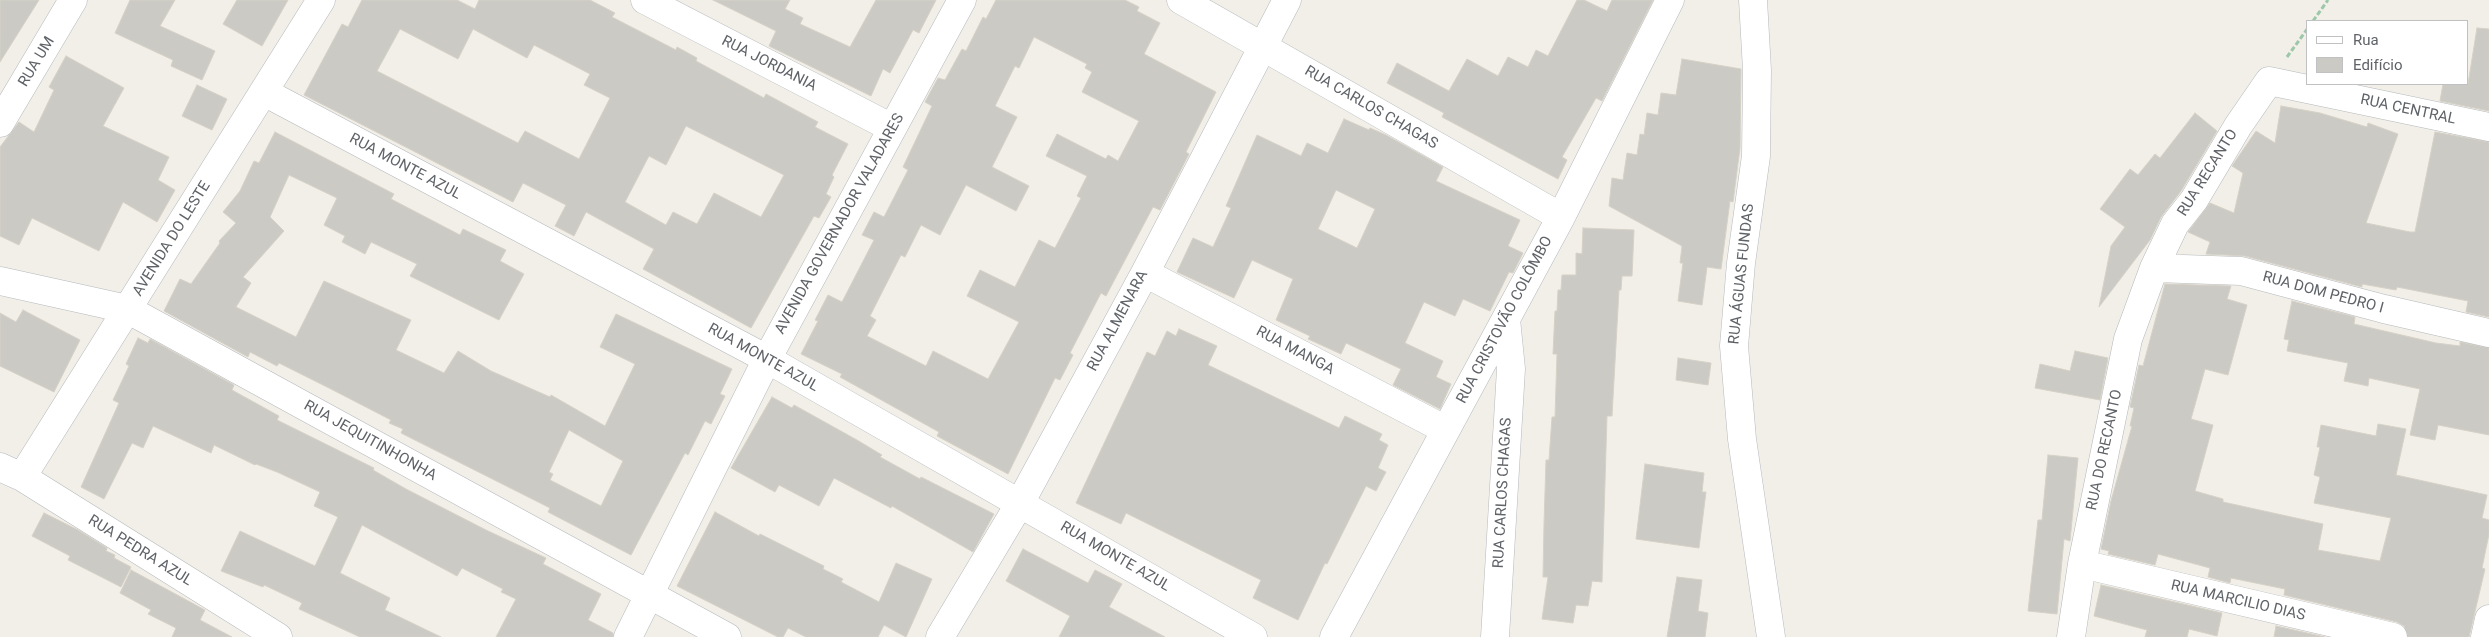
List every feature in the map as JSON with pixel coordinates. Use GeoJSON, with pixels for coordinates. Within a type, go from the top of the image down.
{"type":"FeatureCollection","features":[{"type":"Feature","properties":{"kind":"street","name":"RUA UM"},"geometry":{"type":"LineString","coordinates":[[0,123],[73,0]]}},
{"type":"Feature","properties":{"kind":"street","name":"AVENIDA DO LESTE"},"geometry":{"type":"LineString","coordinates":[[11,472],[127,309],[321,0]]}},
{"type":"Feature","properties":{"kind":"street","name":"RUA JORDANIA"},"geometry":{"type":"LineString","coordinates":[[645,0],[892,128]]}},
{"type":"Feature","properties":{"kind":"street","name":"AVENIDA GOVERNADOR VALADARES"},"geometry":{"type":"LineString","coordinates":[[628,637],[767,359],[962,0]]}},
{"type":"Feature","properties":{"kind":"street","name":"RUA CARLOS CHAGAS"},"geometry":{"type":"LineString","coordinates":[[1181,0],[1561,217]]}},
{"type":"Feature","properties":{"kind":"street","name":"RUA ALMENARA"},"geometry":{"type":"LineString","coordinates":[[940,637],[1020,503],[1145,272],[1287,0]]}},
{"type":"Feature","properties":{"kind":"street","name":"RUA CRISTOVÃO COLÔMBO"},"geometry":{"type":"LineString","coordinates":[[1334,637],[1561,217],[1670,0]]}},
{"type":"Feature","properties":{"kind":"street","name":"RUA ÁGUAS FUNDAS"},"geometry":{"type":"LineString","coordinates":[[1753,0],[1757,70],[1756,156],[1741,263],[1734,346],[1742,439],[1771,637]]}},
{"type":"Feature","properties":{"kind":"street","name":"RUA CENTRAL"},"geometry":{"type":"LineString","coordinates":[[2269,82],[2489,127]]}},
{"type":"Feature","properties":{"kind":"street","name":"RUA RECANTO"},"geometry":{"type":"LineString","coordinates":[[2154,268],[2176,224],[2194,200],[2238,126],[2269,82]]}},
{"type":"Feature","properties":{"kind":"street","name":"RUA MONTE AZUL"},"geometry":{"type":"LineString","coordinates":[[264,92],[767,359],[1253,637]]}},
{"type":"Feature","properties":{"kind":"street","name":"RUA DOM PEDRO I"},"geometry":{"type":"LineString","coordinates":[[2154,268],[2241,271],[2384,309],[2489,333]]}},
{"type":"Feature","properties":{"kind":"street","name":"RUA DO RECANTO"},"geometry":{"type":"LineString","coordinates":[[2071,637],[2082,564],[2128,339],[2154,268]]}},
{"type":"Feature","properties":{"kind":"street","name":"RUA MANGA"},"geometry":{"type":"LineString","coordinates":[[1145,272],[1446,430]]}},
{"type":"Feature","properties":{"kind":"street","name":"RUA JEQUITINHONHA"},"geometry":{"type":"LineString","coordinates":[[0,281],[127,309],[727,637]]}},
{"type":"Feature","properties":{"kind":"street","name":"RUA CARLOS CHAGAS"},"geometry":{"type":"LineString","coordinates":[[1495,637],[1511,369],[1506,319]]}},
{"type":"Feature","properties":{"kind":"street","name":"RUA PEDRA AZUL"},"geometry":{"type":"LineString","coordinates":[[11,472],[278,637]]}},
{"type":"Feature","properties":{"kind":"street","name":"RUA MARCILIO DIAS"},"geometry":{"type":"LineString","coordinates":[[2082,564],[2393,637]]}},
{"type":"Feature","properties":{"kind":"street"},"geometry":{"type":"LineString","coordinates":[[2485,637],[2489,619]]}},
{"type":"Feature","properties":{"kind":"path"},"geometry":{"type":"LineString","coordinates":[[2314,20],[2328,0]]}},
{"type":"Feature","properties":{"kind":"building"},"geometry":{"type":"Polygon","coordinates":[[[0,0],[39,0],[0,62],[0,0]]]}},
{"type":"Feature","properties":{"kind":"building"},"geometry":{"type":"Polygon","coordinates":[[[130,0],[175,0],[160,26],[215,51],[202,80],[171,66],[173,60],[115,33],[130,0]]]}},
{"type":"Feature","properties":{"kind":"building"},"geometry":{"type":"Polygon","coordinates":[[[237,0],[288,0],[262,46],[223,24],[237,0]]]}},
{"type":"Feature","properties":{"kind":"building"},"geometry":{"type":"Polygon","coordinates":[[[362,0],[457,0],[475,9],[479,0],[590,0],[615,13],[612,17],[676,50],[677,47],[697,58],[696,61],[764,98],[766,94],[818,122],[815,127],[848,144],[832,175],[834,177],[826,194],[831,197],[819,218],[814,216],[751,328],[643,269],[654,249],[586,212],[574,236],[555,226],[566,205],[523,183],[513,202],[304,95],[342,24],[348,27],[362,0]],[[400,29],[377,71],[518,143],[525,131],[579,159],[610,98],[584,85],[590,74],[534,45],[527,58],[473,29],[458,59],[400,29]],[[686,126],[666,165],[649,156],[625,202],[666,225],[673,212],[697,224],[714,193],[761,217],[784,175],[686,126]]]}},
{"type":"Feature","properties":{"kind":"building"},"geometry":{"type":"Polygon","coordinates":[[[713,0],[790,0],[785,9],[803,18],[800,24],[850,47],[876,0],[936,0],[919,33],[913,30],[890,73],[883,69],[871,96],[769,46],[776,31],[713,0]]]}},
{"type":"Feature","properties":{"kind":"building"},"geometry":{"type":"Polygon","coordinates":[[[996,0],[1125,0],[1139,7],[1137,11],[1160,23],[1144,54],[1216,92],[1186,152],[1189,154],[1160,210],[1153,207],[1106,296],[1101,293],[1070,353],[1073,355],[1060,380],[1055,378],[1008,474],[937,436],[939,432],[840,377],[842,374],[801,354],[818,321],[815,320],[828,295],[842,302],[874,240],[862,235],[874,212],[884,217],[908,170],[903,167],[932,106],[925,102],[938,78],[945,80],[962,49],[966,51],[983,17],[986,19],[996,0]],[[1034,37],[1019,68],[1015,66],[995,106],[1017,117],[992,167],[1029,186],[1016,211],[966,185],[940,235],[921,225],[905,257],[901,255],[870,316],[876,320],[867,336],[926,366],[933,351],[988,379],[1019,322],[967,296],[980,270],[1015,287],[1039,240],[1055,248],[1081,198],[1077,196],[1087,176],[1046,156],[1057,134],[1106,159],[1108,155],[1118,161],[1139,121],[1082,92],[1092,72],[1085,68],[1087,64],[1034,37]]]}},
{"type":"Feature","properties":{"kind":"building"},"geometry":{"type":"Polygon","coordinates":[[[1577,0],[1584,0],[1607,11],[1612,0],[1653,0],[1602,101],[1596,98],[1562,157],[1567,160],[1558,179],[1442,117],[1444,113],[1387,83],[1397,63],[1449,91],[1467,59],[1498,76],[1508,57],[1528,67],[1536,50],[1548,56],[1577,0]]]}},
{"type":"Feature","properties":{"kind":"building"},"geometry":{"type":"Polygon","coordinates":[[[2477,28],[2489,29],[2489,111],[2440,101],[2443,85],[2469,85],[2477,28]]]}},
{"type":"Feature","properties":{"kind":"building"},"geometry":{"type":"Polygon","coordinates":[[[66,56],[124,88],[103,126],[169,157],[158,180],[175,190],[157,222],[123,202],[99,251],[32,218],[19,245],[0,236],[0,147],[19,122],[34,132],[54,90],[49,87],[66,56]]]}},
{"type":"Feature","properties":{"kind":"building"},"geometry":{"type":"Polygon","coordinates":[[[1682,59],[1741,69],[1740,148],[1733,202],[1730,201],[1721,269],[1707,267],[1702,305],[1678,301],[1683,263],[1680,263],[1682,246],[1609,206],[1612,178],[1623,180],[1627,153],[1637,155],[1640,134],[1644,135],[1647,113],[1658,115],[1661,93],[1676,95],[1682,59]]]}},
{"type":"Feature","properties":{"kind":"building"},"geometry":{"type":"Polygon","coordinates":[[[197,85],[227,99],[212,130],[182,116],[197,85]]]}},
{"type":"Feature","properties":{"kind":"building"},"geometry":{"type":"Polygon","coordinates":[[[2281,106],[2320,113],[2367,127],[2368,123],[2398,134],[2366,223],[2410,232],[2415,232],[2435,132],[2489,142],[2489,317],[2466,312],[2468,301],[2397,287],[2396,290],[2362,284],[2362,287],[2245,256],[2206,254],[2210,242],[2188,232],[2210,203],[2234,213],[2243,173],[2232,166],[2256,131],[2275,143],[2281,106]]]}},
{"type":"Feature","properties":{"kind":"building"},"geometry":{"type":"Polygon","coordinates":[[[2195,113],[2217,131],[2181,191],[2161,217],[2150,240],[2099,307],[2111,246],[2125,227],[2100,209],[2130,169],[2138,175],[2155,154],[2160,158],[2195,113]]]}},
{"type":"Feature","properties":{"kind":"building"},"geometry":{"type":"Polygon","coordinates":[[[1344,119],[1369,130],[1370,128],[1443,167],[1436,181],[1520,220],[1508,246],[1523,253],[1513,273],[1509,272],[1490,311],[1463,299],[1455,316],[1424,302],[1405,343],[1443,361],[1436,377],[1451,384],[1440,409],[1393,385],[1401,369],[1346,343],[1341,354],[1308,339],[1310,336],[1276,320],[1293,279],[1252,260],[1234,298],[1177,272],[1193,238],[1213,247],[1231,208],[1226,206],[1257,135],[1301,156],[1307,143],[1328,153],[1344,119]],[[1336,190],[1318,229],[1357,248],[1375,209],[1336,190]]]}},
{"type":"Feature","properties":{"kind":"building"},"geometry":{"type":"Polygon","coordinates":[[[275,132],[394,194],[391,199],[460,235],[463,229],[506,250],[500,261],[524,274],[499,320],[410,276],[417,264],[371,242],[365,254],[342,242],[345,236],[324,225],[337,198],[289,175],[270,217],[284,231],[243,277],[251,283],[236,307],[296,337],[324,281],[411,320],[396,350],[444,373],[458,351],[491,371],[550,397],[551,395],[605,426],[635,364],[600,347],[616,314],[732,369],[720,394],[725,396],[711,424],[705,421],[688,455],[685,453],[631,555],[548,512],[550,508],[401,433],[403,429],[389,423],[391,420],[279,363],[277,366],[250,352],[248,357],[164,311],[180,279],[191,284],[220,243],[219,241],[236,223],[223,212],[240,191],[254,161],[259,163],[275,132]],[[569,430],[549,472],[553,474],[550,480],[601,506],[623,461],[569,430]]]}},
{"type":"Feature","properties":{"kind":"building"},"geometry":{"type":"Polygon","coordinates":[[[1583,228],[1634,230],[1632,276],[1622,276],[1621,290],[1619,290],[1612,416],[1607,416],[1602,582],[1592,581],[1588,606],[1576,605],[1573,623],[1542,619],[1548,577],[1543,577],[1544,524],[1546,460],[1549,460],[1552,417],[1555,417],[1557,354],[1553,354],[1555,311],[1557,311],[1558,290],[1561,290],[1562,275],[1576,275],[1576,253],[1582,254],[1583,228]]]}},
{"type":"Feature","properties":{"kind":"building"},"geometry":{"type":"Polygon","coordinates":[[[2165,284],[2231,286],[2227,299],[2247,305],[2228,375],[2205,369],[2191,419],[2213,425],[2195,491],[2223,499],[2223,502],[2323,524],[2318,550],[2380,561],[2391,518],[2314,503],[2320,477],[2314,475],[2320,447],[2317,447],[2321,425],[2376,436],[2378,424],[2406,429],[2396,475],[2487,495],[2482,518],[2489,520],[2489,534],[2482,568],[2485,569],[2469,637],[2408,637],[2404,626],[2397,622],[2284,595],[2285,589],[2231,578],[2230,583],[2208,577],[2210,568],[2158,554],[2155,565],[2108,554],[2109,551],[2101,549],[2111,501],[2132,426],[2130,426],[2134,408],[2130,407],[2139,365],[2143,366],[2165,284]]]}},
{"type":"Feature","properties":{"kind":"building"},"geometry":{"type":"Polygon","coordinates":[[[2292,301],[2355,317],[2354,324],[2436,343],[2460,346],[2460,342],[2489,348],[2489,435],[2438,425],[2435,440],[2410,435],[2420,389],[2369,378],[2368,386],[2344,381],[2348,363],[2287,351],[2289,340],[2284,339],[2292,301]]]}},
{"type":"Feature","properties":{"kind":"building"},"geometry":{"type":"Polygon","coordinates":[[[23,310],[80,340],[54,392],[0,366],[0,313],[16,322],[23,310]]]}},
{"type":"Feature","properties":{"kind":"building"},"geometry":{"type":"Polygon","coordinates":[[[1179,329],[1217,346],[1208,365],[1339,428],[1345,416],[1382,434],[1379,440],[1388,445],[1378,468],[1386,472],[1376,491],[1366,486],[1327,564],[1325,563],[1298,620],[1253,598],[1261,580],[1126,513],[1121,524],[1076,503],[1147,352],[1155,356],[1167,331],[1176,336],[1179,329]]]}},
{"type":"Feature","properties":{"kind":"building"},"geometry":{"type":"Polygon","coordinates":[[[138,338],[148,343],[150,339],[234,385],[232,390],[279,416],[277,420],[374,468],[373,470],[406,489],[546,558],[543,564],[601,594],[588,620],[613,633],[613,637],[496,637],[516,599],[501,592],[503,589],[462,568],[457,576],[362,525],[340,573],[390,598],[385,610],[441,637],[360,637],[299,609],[302,603],[264,585],[263,587],[221,571],[240,531],[315,566],[338,517],[314,506],[320,492],[277,472],[255,465],[214,445],[211,453],[153,426],[143,448],[132,443],[104,499],[81,487],[119,403],[113,400],[129,366],[126,364],[138,338]]]}},
{"type":"Feature","properties":{"kind":"building"},"geometry":{"type":"Polygon","coordinates":[[[2075,351],[2108,358],[2100,400],[2035,388],[2040,364],[2070,371],[2075,351]]]}},
{"type":"Feature","properties":{"kind":"building"},"geometry":{"type":"Polygon","coordinates":[[[1678,358],[1711,363],[1708,385],[1676,380],[1678,358]]]}},
{"type":"Feature","properties":{"kind":"building"},"geometry":{"type":"Polygon","coordinates":[[[772,397],[792,408],[794,405],[857,440],[882,455],[880,457],[920,479],[921,477],[994,514],[973,552],[892,506],[891,508],[834,478],[819,506],[779,485],[775,492],[731,468],[772,397]]]}},
{"type":"Feature","properties":{"kind":"building"},"geometry":{"type":"Polygon","coordinates":[[[2048,455],[2078,458],[2070,541],[2064,539],[2057,614],[2028,611],[2038,520],[2042,520],[2048,455]]]}},
{"type":"Feature","properties":{"kind":"building"},"geometry":{"type":"Polygon","coordinates":[[[1645,464],[1704,473],[1702,492],[1706,492],[1699,548],[1636,539],[1645,464]]]}},
{"type":"Feature","properties":{"kind":"building"},"geometry":{"type":"Polygon","coordinates":[[[715,512],[759,536],[760,534],[824,566],[823,569],[843,579],[841,582],[879,602],[896,563],[932,579],[906,637],[884,625],[878,637],[806,637],[788,628],[783,637],[778,637],[677,586],[715,512]]]}},
{"type":"Feature","properties":{"kind":"building"},"geometry":{"type":"Polygon","coordinates":[[[44,513],[78,530],[107,548],[106,551],[115,555],[114,558],[131,567],[121,587],[68,560],[70,556],[32,536],[44,513]]]}},
{"type":"Feature","properties":{"kind":"building"},"geometry":{"type":"Polygon","coordinates":[[[1023,549],[1088,583],[1095,570],[1122,584],[1109,607],[1165,637],[1059,637],[1070,616],[1006,581],[1023,549]]]}},
{"type":"Feature","properties":{"kind":"building"},"geometry":{"type":"Polygon","coordinates":[[[131,570],[205,610],[200,620],[232,637],[172,637],[176,628],[148,614],[151,610],[120,593],[131,570]]]}},
{"type":"Feature","properties":{"kind":"building"},"geometry":{"type":"Polygon","coordinates":[[[1677,577],[1702,580],[1698,611],[1708,613],[1705,637],[1667,637],[1677,577]]]}},
{"type":"Feature","properties":{"kind":"building"},"geometry":{"type":"Polygon","coordinates":[[[2101,585],[2222,613],[2217,636],[2189,629],[2187,637],[2145,637],[2147,630],[2094,616],[2101,585]]]}},
{"type":"Feature","properties":{"kind":"building"},"geometry":{"type":"Polygon","coordinates":[[[2276,626],[2325,637],[2274,637],[2276,626]]]}}]}
